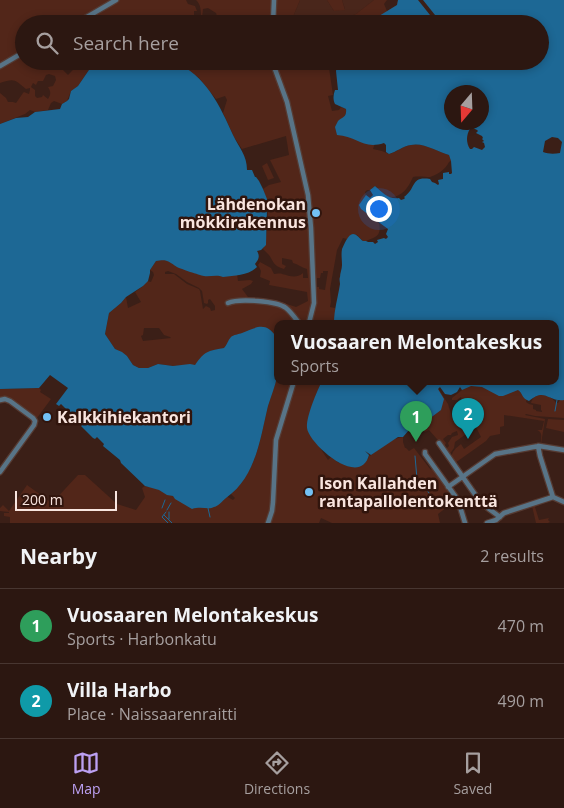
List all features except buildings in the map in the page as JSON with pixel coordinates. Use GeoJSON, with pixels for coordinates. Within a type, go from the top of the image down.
{"type":"FeatureCollection","features":[{"type":"Feature","properties":{"kind":"street"},"geometry":{"type":"LineString","coordinates":[[90,15],[116,0]]}},
{"type":"Feature","properties":{"kind":"street"},"geometry":{"type":"LineString","coordinates":[[273,15],[274,0]]}},
{"type":"Feature","properties":{"kind":"street"},"geometry":{"type":"LineString","coordinates":[[0,66],[15,57]]}},
{"type":"Feature","properties":{"kind":"street"},"geometry":{"type":"LineString","coordinates":[[275,70],[287,102],[308,195],[314,303],[310,320]]}},
{"type":"Feature","properties":{"kind":"street"},"geometry":{"type":"LineString","coordinates":[[228,303],[245,300],[282,306],[296,320]]}},
{"type":"Feature","properties":{"kind":"street"},"geometry":{"type":"LineString","coordinates":[[268,523],[274,502],[276,440],[293,385]]}},
{"type":"Feature","properties":{"kind":"street"},"geometry":{"type":"LineString","coordinates":[[0,400],[10,400],[35,421],[0,472]]}},
{"type":"Feature","properties":{"kind":"street"},"geometry":{"type":"LineString","coordinates":[[439,444],[481,503],[500,517]]}},
{"type":"Feature","properties":{"kind":"street"},"geometry":{"type":"LineString","coordinates":[[538,446],[553,496],[564,502]]}},
{"type":"Feature","properties":{"kind":"street"},"geometry":{"type":"LineString","coordinates":[[448,487],[495,454],[538,446],[564,450]]}},
{"type":"Feature","properties":{"kind":"street"},"geometry":{"type":"LineString","coordinates":[[425,452],[458,500],[465,523]]}},
{"type":"Feature","properties":{"kind":"street"},"geometry":{"type":"LineString","coordinates":[[488,523],[496,520],[504,513],[553,496]]}},
{"type":"Feature","properties":{"kind":"shaded area"},"geometry":{"type":"Polygon","coordinates":[[[0,0],[186,0],[188,4],[195,6],[197,11],[194,11],[194,15],[15,15],[15,70],[63,70],[68,75],[73,70],[89,70],[78,86],[71,91],[67,101],[62,104],[54,101],[48,110],[35,112],[30,110],[25,114],[0,124],[0,93],[8,102],[16,103],[24,92],[29,94],[30,88],[26,89],[14,81],[0,83],[0,0]],[[49,74],[46,75],[43,81],[38,81],[36,85],[33,83],[31,87],[35,90],[35,96],[37,98],[43,95],[48,99],[50,90],[48,87],[53,86],[56,80],[55,76],[49,74]]]}},
{"type":"Feature","properties":{"kind":"shaded area"},"geometry":{"type":"Polygon","coordinates":[[[196,0],[300,0],[294,15],[217,15],[208,8],[203,9],[201,15],[196,0]]]}},
{"type":"Feature","properties":{"kind":"shaded area"},"geometry":{"type":"Polygon","coordinates":[[[300,0],[327,0],[334,11],[345,9],[342,0],[374,0],[353,15],[294,15],[300,0]]]}},
{"type":"Feature","properties":{"kind":"shaded area"},"geometry":{"type":"Polygon","coordinates":[[[327,0],[342,0],[345,10],[334,11],[327,0]]]}},
{"type":"Feature","properties":{"kind":"shaded area"},"geometry":{"type":"Polygon","coordinates":[[[374,0],[387,0],[384,4],[387,11],[397,5],[398,0],[418,0],[392,15],[353,15],[374,0]]]}},
{"type":"Feature","properties":{"kind":"shaded area"},"geometry":{"type":"Polygon","coordinates":[[[186,70],[329,70],[333,95],[328,96],[332,111],[339,110],[341,107],[346,109],[343,119],[375,143],[373,149],[389,154],[416,144],[449,155],[451,161],[433,176],[413,177],[404,191],[394,197],[389,198],[375,186],[365,192],[370,198],[376,221],[379,223],[380,228],[376,236],[364,242],[357,235],[352,234],[347,239],[343,238],[337,250],[330,289],[330,307],[335,308],[335,320],[274,320],[274,335],[270,330],[262,327],[224,348],[211,351],[195,365],[173,366],[158,364],[148,368],[139,368],[133,365],[127,356],[115,349],[105,334],[109,313],[126,297],[128,308],[141,302],[135,292],[147,281],[151,282],[154,275],[150,270],[156,261],[169,258],[237,274],[238,281],[253,281],[242,289],[248,297],[277,301],[296,307],[308,301],[307,292],[269,285],[270,281],[260,277],[261,271],[258,265],[260,262],[271,268],[274,274],[295,276],[303,273],[303,278],[308,278],[307,269],[293,263],[292,260],[282,258],[282,264],[286,266],[284,269],[280,268],[274,264],[263,249],[267,233],[268,211],[263,189],[269,185],[281,182],[270,160],[289,155],[286,136],[242,149],[223,113],[227,100],[225,96],[216,99],[199,78],[186,70]],[[168,271],[165,274],[174,274],[187,284],[199,289],[203,309],[206,306],[211,311],[215,310],[215,306],[210,299],[207,304],[204,303],[202,291],[199,288],[176,274],[168,271]],[[328,271],[321,273],[314,287],[325,290],[328,271]],[[144,328],[143,335],[141,336],[143,341],[171,338],[164,335],[159,328],[144,328]]]}},
{"type":"Feature","properties":{"kind":"shaded area"},"geometry":{"type":"Polygon","coordinates":[[[267,163],[274,178],[268,180],[262,166],[267,163]]]}},
{"type":"Feature","properties":{"kind":"shaded area"},"geometry":{"type":"Polygon","coordinates":[[[274,385],[320,385],[307,428],[328,460],[331,457],[339,463],[368,459],[369,455],[386,444],[403,437],[405,448],[409,451],[414,448],[431,470],[433,468],[456,500],[438,514],[440,523],[332,523],[321,518],[319,523],[10,523],[10,517],[4,516],[4,513],[9,512],[0,511],[3,505],[9,511],[27,485],[52,503],[78,475],[85,475],[117,504],[136,510],[145,497],[142,488],[145,486],[153,487],[209,508],[226,496],[233,500],[235,498],[231,494],[247,473],[257,453],[274,385]]]}},
{"type":"Feature","properties":{"kind":"shaded area"},"geometry":{"type":"Polygon","coordinates":[[[527,385],[530,386],[526,402],[533,405],[533,409],[536,411],[542,412],[541,405],[531,403],[535,396],[547,396],[558,403],[564,394],[564,418],[525,415],[545,419],[541,444],[541,434],[537,430],[542,430],[544,421],[504,415],[504,426],[500,427],[500,434],[490,436],[486,441],[455,463],[451,458],[456,448],[461,444],[464,449],[481,437],[476,427],[455,442],[454,448],[449,455],[445,450],[449,446],[448,443],[452,437],[458,435],[457,431],[443,439],[446,443],[444,447],[429,430],[425,432],[421,429],[420,424],[424,422],[438,388],[448,404],[453,420],[465,411],[461,397],[457,400],[452,400],[462,390],[461,386],[527,385]]]}},
{"type":"Feature","properties":{"kind":"shaded area"},"geometry":{"type":"Polygon","coordinates":[[[39,388],[40,392],[51,399],[37,418],[11,399],[0,398],[0,389],[39,388]]]}},
{"type":"Feature","properties":{"kind":"shaded area"},"geometry":{"type":"Polygon","coordinates":[[[548,419],[564,420],[564,432],[546,428],[548,419]]]}},
{"type":"Feature","properties":{"kind":"shaded area"},"geometry":{"type":"Polygon","coordinates":[[[539,503],[540,505],[535,507],[539,520],[549,518],[550,522],[536,523],[532,506],[539,503]]]}},
{"type":"Feature","properties":{"kind":"water"},"geometry":{"type":"Polygon","coordinates":[[[398,0],[564,0],[564,400],[539,395],[529,401],[518,390],[499,396],[482,387],[471,386],[462,390],[460,387],[457,392],[451,395],[445,394],[440,387],[438,389],[444,399],[441,410],[425,422],[409,430],[403,437],[398,437],[371,455],[365,451],[369,455],[364,464],[356,467],[346,466],[325,453],[316,444],[307,428],[310,411],[320,385],[559,385],[559,320],[334,320],[342,266],[342,249],[346,240],[353,234],[363,241],[375,244],[378,242],[377,240],[388,237],[386,234],[388,229],[361,209],[359,205],[366,195],[370,198],[373,195],[370,190],[375,186],[389,197],[401,200],[405,198],[419,179],[430,179],[438,185],[438,180],[443,179],[443,173],[452,173],[449,155],[425,146],[416,144],[389,154],[386,152],[386,145],[384,143],[377,145],[365,144],[337,135],[335,127],[338,121],[345,115],[346,109],[335,104],[334,94],[335,90],[338,90],[336,70],[549,70],[549,15],[381,15],[397,5],[398,0]],[[552,137],[545,141],[543,152],[551,154],[560,153],[562,142],[558,138],[552,137]]]}},
{"type":"Feature","properties":{"kind":"water"},"geometry":{"type":"Polygon","coordinates":[[[89,70],[188,70],[211,92],[244,156],[247,170],[252,170],[267,199],[266,245],[257,251],[259,258],[255,264],[257,267],[241,275],[206,276],[179,268],[167,261],[156,261],[150,270],[148,281],[126,297],[109,313],[105,334],[115,349],[122,352],[133,365],[139,368],[148,368],[158,364],[173,366],[195,365],[207,352],[224,348],[232,336],[257,327],[265,327],[274,334],[275,385],[255,456],[244,479],[236,489],[219,505],[212,508],[192,509],[173,496],[145,486],[120,460],[103,446],[104,444],[97,437],[93,438],[81,426],[83,424],[79,424],[67,414],[69,412],[61,404],[59,406],[56,404],[68,388],[50,375],[39,388],[0,389],[0,124],[16,118],[28,117],[35,112],[60,109],[62,104],[69,99],[71,91],[78,86],[89,70]]]}},
{"type":"Feature","properties":{"kind":"pier"},"geometry":{"type":"Polygon","coordinates":[[[418,0],[423,0],[435,15],[430,15],[418,0]]]}},
{"type":"Feature","properties":{"kind":"waterway"},"geometry":{"type":"LineString","coordinates":[[555,411],[557,400]]}},
{"type":"Feature","properties":{"kind":"waterway"},"geometry":{"type":"LineString","coordinates":[[415,456],[417,479],[429,493]]}},
{"type":"Feature","properties":{"kind":"waterway"},"geometry":{"type":"LineString","coordinates":[[162,508],[165,500]]}},
{"type":"Feature","properties":{"kind":"waterway"},"geometry":{"type":"LineString","coordinates":[[167,510],[171,503]]}},
{"type":"Feature","properties":{"kind":"waterway"},"geometry":{"type":"LineString","coordinates":[[208,508],[210,517]]}},
{"type":"Feature","properties":{"kind":"waterway"},"geometry":{"type":"LineString","coordinates":[[166,512],[162,517],[168,523]]}},
{"type":"Feature","properties":{"kind":"waterway"},"geometry":{"type":"LineString","coordinates":[[169,512],[169,519]]}},
{"type":"Feature","properties":{"kind":"waterway"},"geometry":{"type":"LineString","coordinates":[[164,515],[172,523]]}},
{"type":"Feature","properties":{"kind":"place","name":"Lähdenokan mökkirakennus"},"geometry":{"type":"Point","coordinates":[316,213]}},
{"type":"Feature","properties":{"kind":"place","name":"Kalkkihiekantori"},"geometry":{"type":"Point","coordinates":[47,417]}},
{"type":"Feature","properties":{"kind":"place","name":"Villa Harbo"},"geometry":{"type":"Point","coordinates":[468,439]}},
{"type":"Feature","properties":{"kind":"place","name":"Vuosaaren Melontakeskus"},"geometry":{"type":"Point","coordinates":[416,442]}},
{"type":"Feature","properties":{"kind":"place","name":"Ison Kallahden rantapallolentokenttä"},"geometry":{"type":"Point","coordinates":[309,492]}}]}
